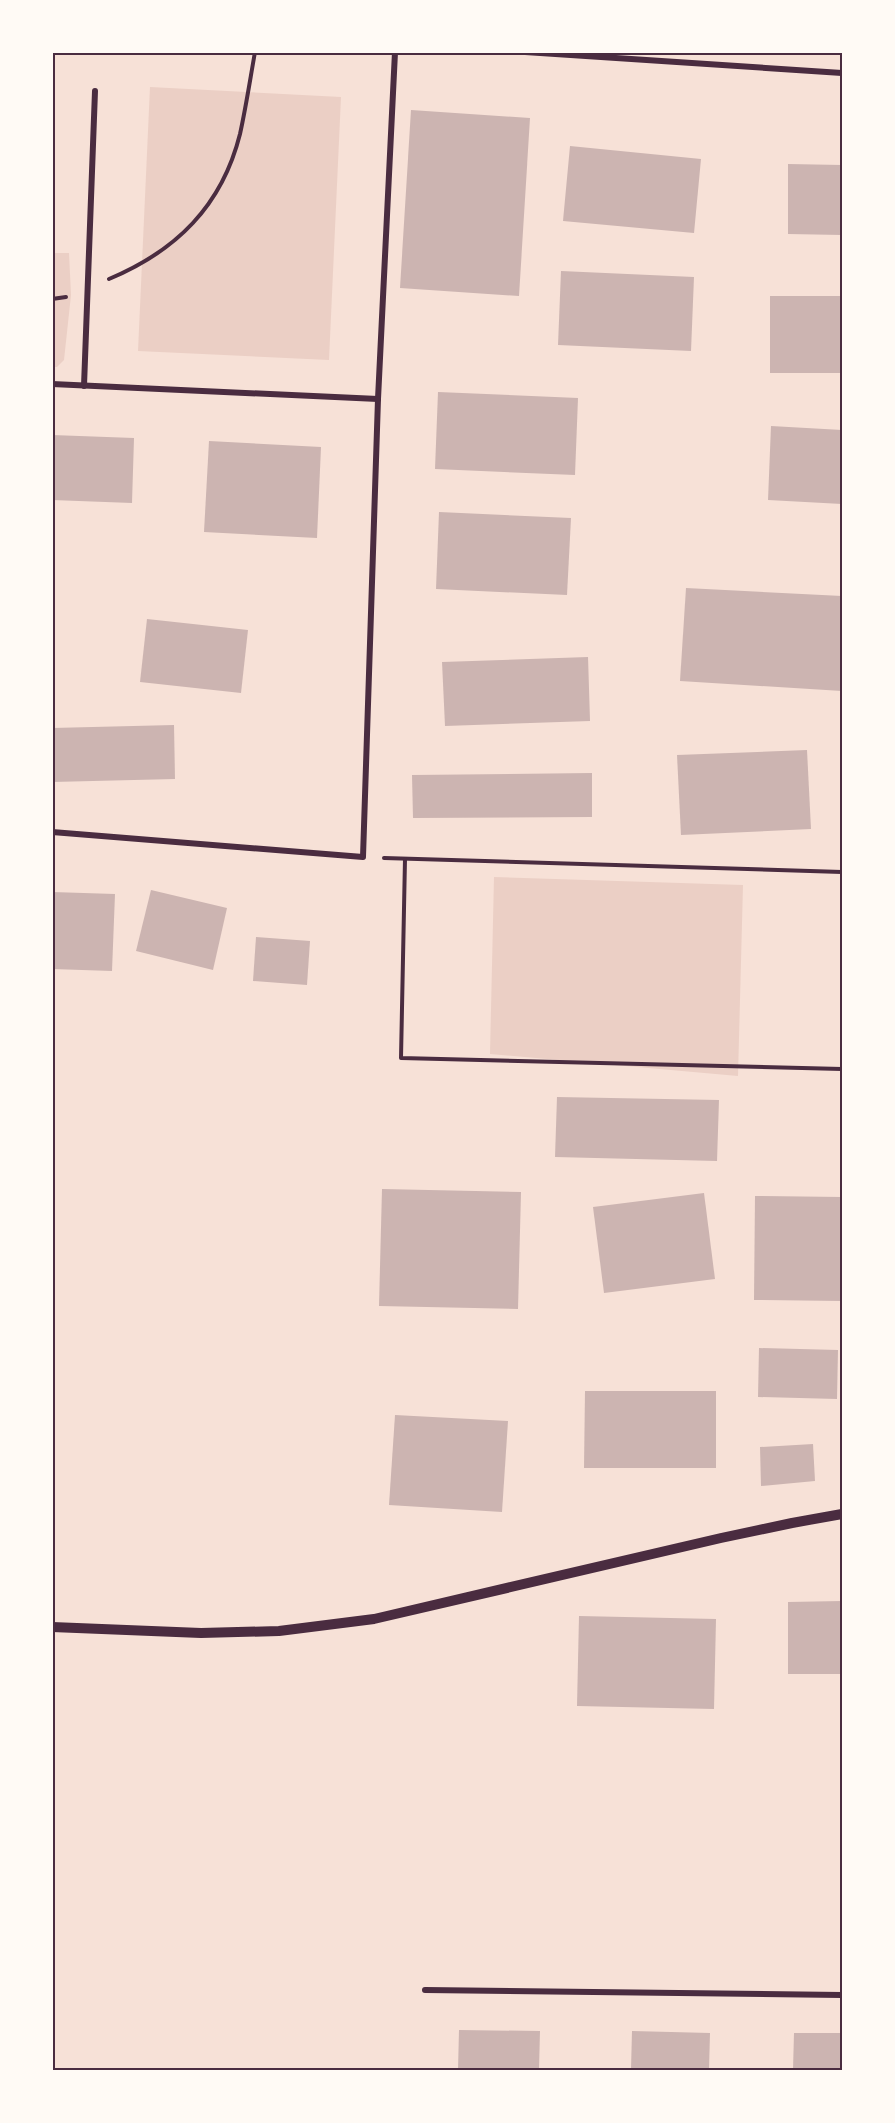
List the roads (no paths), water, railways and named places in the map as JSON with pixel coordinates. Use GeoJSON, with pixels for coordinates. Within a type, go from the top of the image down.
{"type":"FeatureCollection","features":[{"type":"Feature","properties":{"kind":"street"},"geometry":{"type":"LineString","coordinates":[[52,832],[363,857],[378,399],[395,52]]}},
{"type":"Feature","properties":{"kind":"street"},"geometry":{"type":"LineString","coordinates":[[525,52],[843,73]]}},
{"type":"Feature","properties":{"kind":"street"},"geometry":{"type":"LineString","coordinates":[[84,386],[95,91]]}},
{"type":"Feature","properties":{"kind":"street"},"geometry":{"type":"LineString","coordinates":[[52,384],[378,399]]}},
{"type":"Feature","properties":{"kind":"street"},"geometry":{"type":"LineString","coordinates":[[52,1627],[201,1633],[279,1630],[374,1619],[792,1522],[843,1514]]}},
{"type":"Feature","properties":{"kind":"street"},"geometry":{"type":"LineString","coordinates":[[425,1990],[843,1995]]}}]}
